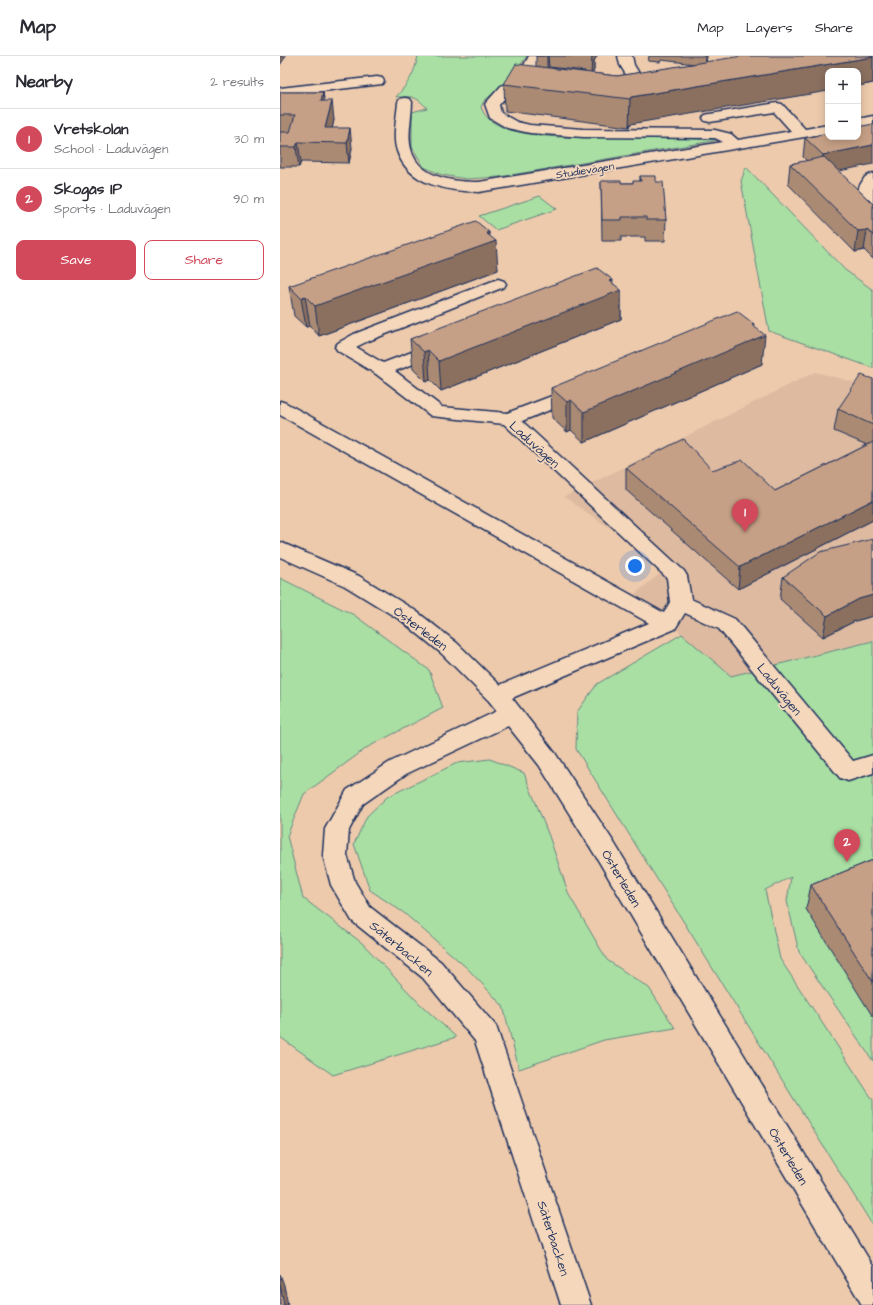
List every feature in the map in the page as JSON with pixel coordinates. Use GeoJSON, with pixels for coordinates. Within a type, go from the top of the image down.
{"type":"FeatureCollection","features":[{"type":"Feature","properties":{"kind":"street"},"geometry":{"type":"LineString","coordinates":[[536,56],[521,82],[506,89],[492,104],[495,115],[512,125],[530,129],[583,133],[715,134],[726,137],[736,145]]}},
{"type":"Feature","properties":{"kind":"street"},"geometry":{"type":"LineString","coordinates":[[625,56],[635,89],[655,86]]}},
{"type":"Feature","properties":{"kind":"street"},"geometry":{"type":"LineString","coordinates":[[280,92],[377,81]]}},
{"type":"Feature","properties":{"kind":"street"},"geometry":{"type":"LineString","coordinates":[[521,82],[543,86]]}},
{"type":"Feature","properties":{"kind":"street","name":"Studievägen"},"geometry":{"type":"LineString","coordinates":[[405,102],[403,150],[414,168],[426,177],[446,185],[460,187],[479,187],[825,130]]}},
{"type":"Feature","properties":{"kind":"street"},"geometry":{"type":"LineString","coordinates":[[710,118],[777,107],[802,134]]}},
{"type":"Feature","properties":{"kind":"street"},"geometry":{"type":"LineString","coordinates":[[861,122],[873,120]]}},
{"type":"Feature","properties":{"kind":"street"},"geometry":{"type":"LineString","coordinates":[[873,178],[870,180],[865,190],[873,200]]}},
{"type":"Feature","properties":{"kind":"street","name":"Laduvägen"},"geometry":{"type":"LineString","coordinates":[[498,284],[360,338],[344,347],[382,370],[437,412],[509,419],[677,576],[681,603],[727,624],[848,772],[872,766]]}},
{"type":"Feature","properties":{"kind":"street"},"geometry":{"type":"LineString","coordinates":[[382,370],[455,341]]}},
{"type":"Feature","properties":{"kind":"street"},"geometry":{"type":"LineString","coordinates":[[509,419],[595,385]]}},
{"type":"Feature","properties":{"kind":"street"},"geometry":{"type":"LineString","coordinates":[[280,407],[667,624]]}},
{"type":"Feature","properties":{"kind":"street","name":"Österleden"},"geometry":{"type":"LineString","coordinates":[[280,549],[352,581],[409,616],[449,648],[504,704],[547,759],[604,848],[873,1294]]}},
{"type":"Feature","properties":{"kind":"street"},"geometry":{"type":"LineString","coordinates":[[504,704],[667,624],[681,603]]}},
{"type":"Feature","properties":{"kind":"street","name":"Säterbacken"},"geometry":{"type":"LineString","coordinates":[[504,704],[398,768],[355,797],[337,829],[335,855],[343,885],[361,914],[432,970],[486,1035],[576,1305]]}},
{"type":"Feature","properties":{"kind":"shaded area"},"geometry":{"type":"Polygon","coordinates":[[[815,372],[873,387],[873,641],[731,676],[635,594],[668,567],[564,497],[815,372]]]}},
{"type":"Feature","properties":{"kind":"green space"},"geometry":{"type":"Polygon","coordinates":[[[418,56],[527,56],[509,80],[484,101],[481,107],[491,121],[513,131],[564,137],[641,137],[719,140],[499,177],[467,179],[442,175],[424,167],[412,147],[412,112],[427,108],[417,99],[396,97],[410,78],[415,68],[418,56]]]}},
{"type":"Feature","properties":{"kind":"green space"},"geometry":{"type":"Polygon","coordinates":[[[746,167],[845,270],[873,290],[873,368],[769,331],[741,181],[746,167]]]}},
{"type":"Feature","properties":{"kind":"green space"},"geometry":{"type":"Polygon","coordinates":[[[540,196],[557,209],[496,230],[479,216],[540,196]]]}},
{"type":"Feature","properties":{"kind":"green space"},"geometry":{"type":"Polygon","coordinates":[[[280,578],[354,615],[429,670],[443,708],[368,747],[304,794],[287,836],[303,898],[362,943],[419,1003],[456,1037],[333,1075],[280,1037],[280,578]]]}},
{"type":"Feature","properties":{"kind":"green space"},"geometry":{"type":"Polygon","coordinates":[[[682,634],[731,676],[873,641],[873,1061],[799,952],[787,901],[791,877],[765,890],[780,959],[873,1100],[873,1226],[576,749],[577,712],[597,684],[682,634]]]}},
{"type":"Feature","properties":{"kind":"green space"},"geometry":{"type":"Polygon","coordinates":[[[490,759],[524,773],[549,836],[569,895],[607,960],[649,988],[675,1028],[604,1040],[519,1069],[503,1006],[467,968],[404,913],[370,890],[354,844],[367,816],[387,797],[457,763],[490,759]]]}},
{"type":"Feature","properties":{"kind":"building"},"geometry":{"type":"Polygon","coordinates":[[[742,56],[873,57],[631,97],[630,99],[504,84],[516,64],[617,76],[742,56]]]}},
{"type":"Feature","properties":{"kind":"building"},"geometry":{"type":"Polygon","coordinates":[[[280,92],[323,92],[321,101],[332,101],[325,128],[350,128],[347,143],[298,142],[296,147],[280,147],[280,132],[290,132],[295,115],[280,115],[280,92]]]}},
{"type":"Feature","properties":{"kind":"building"},"geometry":{"type":"Polygon","coordinates":[[[873,124],[873,145],[823,155],[805,138],[825,134],[825,140],[861,140],[861,126],[873,124]]]}},
{"type":"Feature","properties":{"kind":"building"},"geometry":{"type":"Polygon","coordinates":[[[824,157],[873,204],[873,235],[867,230],[858,231],[790,164],[824,157]]]}},
{"type":"Feature","properties":{"kind":"building"},"geometry":{"type":"Polygon","coordinates":[[[640,176],[656,176],[656,182],[663,182],[666,220],[646,220],[646,217],[622,217],[622,220],[602,220],[601,181],[621,181],[621,183],[633,183],[633,181],[641,181],[640,176]]]}},
{"type":"Feature","properties":{"kind":"building"},"geometry":{"type":"Polygon","coordinates":[[[476,221],[489,232],[486,233],[496,241],[315,306],[305,296],[301,298],[289,286],[476,221]]]}},
{"type":"Feature","properties":{"kind":"building"},"geometry":{"type":"Polygon","coordinates":[[[597,268],[613,280],[610,281],[621,290],[439,361],[428,350],[424,352],[410,339],[597,268]]]}},
{"type":"Feature","properties":{"kind":"building"},"geometry":{"type":"Polygon","coordinates":[[[737,311],[765,335],[584,412],[571,400],[567,402],[551,388],[737,311]]]}},
{"type":"Feature","properties":{"kind":"building"},"geometry":{"type":"Polygon","coordinates":[[[861,375],[873,379],[873,425],[838,409],[861,375]]]}},
{"type":"Feature","properties":{"kind":"building"},"geometry":{"type":"Polygon","coordinates":[[[683,439],[712,470],[743,460],[775,491],[873,442],[873,500],[740,567],[626,468],[683,439]]]}},
{"type":"Feature","properties":{"kind":"building"},"geometry":{"type":"Polygon","coordinates":[[[873,539],[873,595],[859,599],[827,616],[783,577],[820,552],[873,539]]]}},
{"type":"Feature","properties":{"kind":"building"},"geometry":{"type":"Polygon","coordinates":[[[873,860],[873,982],[811,885],[873,860]]]}},
{"type":"Feature","properties":{"kind":"building"},"geometry":{"type":"Polygon","coordinates":[[[280,1285],[284,1305],[280,1305],[280,1285]]]}},
{"type":"Feature","properties":{"kind":"place","name":"Vretskolan"},"geometry":{"type":"Point","coordinates":[745,532]}},
{"type":"Feature","properties":{"kind":"place","name":"Skogås IP"},"geometry":{"type":"Point","coordinates":[847,862]}}]}
